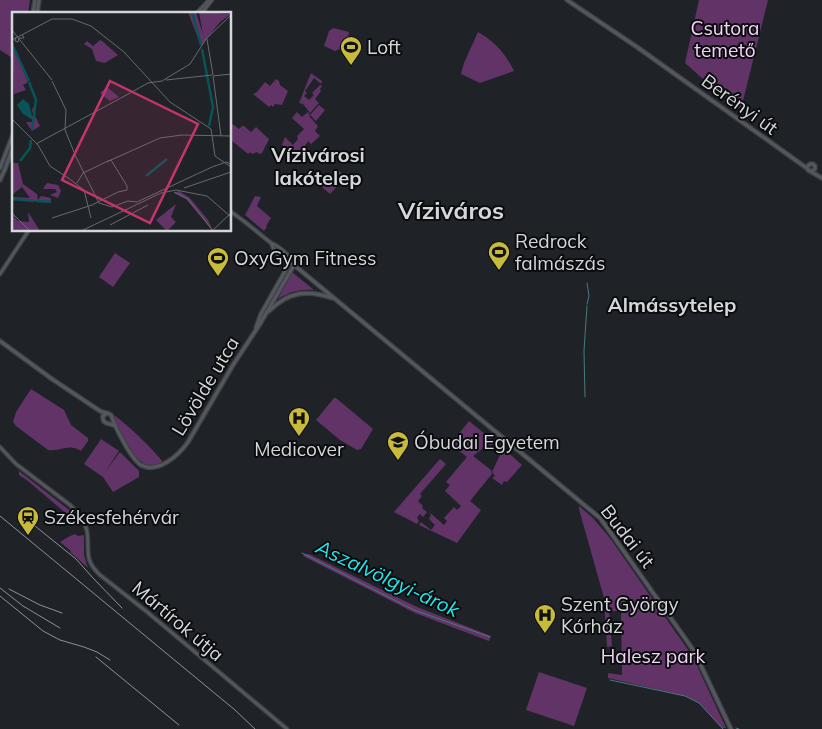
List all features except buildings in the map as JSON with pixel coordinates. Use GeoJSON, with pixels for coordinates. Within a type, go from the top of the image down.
{"type":"FeatureCollection","features":[{"type":"Feature","properties":{"kind":"main road","name":"Berényi út"},"geometry":{"type":"LineString","coordinates":[[567,0],[637,47],[809,171],[822,178]]}},
{"type":"Feature","properties":{"kind":"main road"},"geometry":{"type":"LineString","coordinates":[[0,168],[12,138]]}},
{"type":"Feature","properties":{"kind":"main road"},"geometry":{"type":"LineString","coordinates":[[0,180],[12,151]]}},
{"type":"Feature","properties":{"kind":"main road","name":"Berényi út"},"geometry":{"type":"LineString","coordinates":[[798,162],[813,164],[822,178]]}},
{"type":"Feature","properties":{"kind":"main road"},"geometry":{"type":"LineString","coordinates":[[808,169],[809,164]]}},
{"type":"Feature","properties":{"kind":"main road"},"geometry":{"type":"LineString","coordinates":[[812,171],[815,168]]}},
{"type":"Feature","properties":{"kind":"main road","name":"Lövölde utca"},"geometry":{"type":"LineString","coordinates":[[255,331],[261,314],[292,260]]}},
{"type":"Feature","properties":{"kind":"main road","name":"Lövölde utca"},"geometry":{"type":"LineString","coordinates":[[111,421],[131,454],[141,465],[148,468],[160,465],[182,450],[294,265]]}},
{"type":"Feature","properties":{"kind":"main road","name":"Budai út"},"geometry":{"type":"LineString","coordinates":[[294,265],[600,518],[694,651],[730,729]]}},
{"type":"Feature","properties":{"kind":"main road","name":"Lövölde utca"},"geometry":{"type":"LineString","coordinates":[[265,315],[282,300],[298,294],[317,294],[335,300]]}},
{"type":"Feature","properties":{"kind":"main road"},"geometry":{"type":"LineString","coordinates":[[0,341],[104,415],[111,415],[111,421],[103,421],[104,415]]}},
{"type":"Feature","properties":{"kind":"street"},"geometry":{"type":"LineString","coordinates":[[198,12],[211,0]]}},
{"type":"Feature","properties":{"kind":"street"},"geometry":{"type":"LineString","coordinates":[[202,12],[211,0]]}},
{"type":"Feature","properties":{"kind":"street","name":"Budai út"},"geometry":{"type":"LineString","coordinates":[[231,212],[271,243],[275,244],[292,260],[294,265]]}},
{"type":"Feature","properties":{"kind":"street"},"geometry":{"type":"LineString","coordinates":[[0,274],[28,231]]}},
{"type":"Feature","properties":{"kind":"street","name":"Budai út"},"geometry":{"type":"LineString","coordinates":[[271,243],[272,248],[289,264],[294,265]]}},
{"type":"Feature","properties":{"kind":"street","name":"Mártírok útja"},"geometry":{"type":"LineString","coordinates":[[0,448],[19,466],[70,505],[80,516],[86,529],[90,561],[97,572],[286,729]]}},
{"type":"Feature","properties":{"kind":"green space"},"geometry":{"type":"Polygon","coordinates":[[[0,0],[30,0],[28,12],[12,12],[12,58],[0,50],[0,0]]]}},
{"type":"Feature","properties":{"kind":"green space","name":"Csutora temető"},"geometry":{"type":"Polygon","coordinates":[[[699,0],[768,0],[741,109],[713,88],[685,63],[699,0]]]}},
{"type":"Feature","properties":{"kind":"green space"},"geometry":{"type":"Polygon","coordinates":[[[333,28],[349,32],[348,38],[350,41],[348,45],[335,51],[324,46],[329,31],[333,28]]]}},
{"type":"Feature","properties":{"kind":"green space"},"geometry":{"type":"Polygon","coordinates":[[[478,32],[499,49],[514,71],[480,83],[461,74],[478,32]]]}},
{"type":"Feature","properties":{"kind":"green space"},"geometry":{"type":"Polygon","coordinates":[[[311,73],[322,81],[321,84],[314,78],[305,91],[307,93],[304,96],[309,100],[314,95],[312,93],[320,85],[322,86],[315,99],[319,103],[310,113],[303,104],[299,103],[311,73]]]}},
{"type":"Feature","properties":{"kind":"green space"},"geometry":{"type":"Polygon","coordinates":[[[276,79],[288,91],[282,105],[275,104],[273,107],[271,105],[269,107],[253,94],[265,82],[270,86],[276,79]]]}},
{"type":"Feature","properties":{"kind":"green space"},"geometry":{"type":"Polygon","coordinates":[[[319,105],[325,110],[316,121],[310,115],[319,105]]]}},
{"type":"Feature","properties":{"kind":"green space"},"geometry":{"type":"Polygon","coordinates":[[[297,112],[302,117],[308,112],[318,126],[315,131],[320,136],[311,144],[308,141],[300,154],[282,145],[285,137],[293,145],[298,139],[297,136],[304,129],[292,118],[297,112]]]}},
{"type":"Feature","properties":{"kind":"green space"},"geometry":{"type":"Polygon","coordinates":[[[231,123],[239,129],[244,126],[251,132],[256,127],[269,139],[262,153],[252,154],[250,152],[248,154],[231,140],[231,123]]]}},
{"type":"Feature","properties":{"kind":"green space"},"geometry":{"type":"Polygon","coordinates":[[[337,169],[346,177],[330,194],[322,187],[337,169]]]}},
{"type":"Feature","properties":{"kind":"green space"},"geometry":{"type":"Polygon","coordinates":[[[255,196],[261,197],[257,206],[271,218],[264,231],[245,215],[255,196]]]}},
{"type":"Feature","properties":{"kind":"green space"},"geometry":{"type":"Polygon","coordinates":[[[115,253],[130,263],[113,287],[99,277],[115,253]]]}},
{"type":"Feature","properties":{"kind":"green space"},"geometry":{"type":"Polygon","coordinates":[[[292,272],[314,290],[286,294],[278,299],[292,272]]]}},
{"type":"Feature","properties":{"kind":"green space"},"geometry":{"type":"Polygon","coordinates":[[[31,389],[64,410],[71,425],[88,438],[81,451],[72,448],[48,450],[16,426],[13,422],[16,412],[31,389]]]}},
{"type":"Feature","properties":{"kind":"green space"},"geometry":{"type":"Polygon","coordinates":[[[334,398],[373,429],[361,449],[357,450],[340,440],[316,420],[334,398]]]}},
{"type":"Feature","properties":{"kind":"green space"},"geometry":{"type":"Polygon","coordinates":[[[114,415],[140,437],[163,462],[156,465],[147,465],[137,459],[114,423],[114,415]]]}},
{"type":"Feature","properties":{"kind":"green space"},"geometry":{"type":"Polygon","coordinates":[[[469,421],[496,443],[490,446],[484,444],[482,449],[473,456],[491,470],[492,474],[470,501],[481,510],[457,543],[419,525],[421,522],[431,530],[435,525],[429,519],[431,515],[429,512],[444,525],[447,521],[444,518],[454,507],[457,510],[461,506],[445,491],[450,485],[446,482],[467,457],[451,444],[469,421]]]}},
{"type":"Feature","properties":{"kind":"green space"},"geometry":{"type":"Polygon","coordinates":[[[101,439],[119,451],[105,472],[120,452],[139,471],[139,477],[113,492],[103,477],[84,464],[101,439]]]}},
{"type":"Feature","properties":{"kind":"green space"},"geometry":{"type":"Polygon","coordinates":[[[503,448],[522,465],[502,485],[492,478],[495,476],[492,472],[500,455],[499,450],[503,448]]]}},
{"type":"Feature","properties":{"kind":"green space"},"geometry":{"type":"Polygon","coordinates":[[[440,459],[446,464],[420,494],[422,496],[418,501],[427,512],[423,517],[420,514],[417,518],[419,521],[417,524],[394,512],[440,459]]]}},
{"type":"Feature","properties":{"kind":"green space"},"geometry":{"type":"Polygon","coordinates":[[[19,471],[68,509],[74,516],[69,516],[19,475],[19,471]]]}},
{"type":"Feature","properties":{"kind":"green space","name":"Halesz park"},"geometry":{"type":"Polygon","coordinates":[[[579,506],[592,517],[610,538],[693,657],[726,728],[722,728],[699,703],[685,696],[608,678],[608,673],[622,675],[621,611],[609,611],[612,646],[607,647],[604,598],[579,506]]]}},
{"type":"Feature","properties":{"kind":"green space"},"geometry":{"type":"Polygon","coordinates":[[[75,534],[78,536],[84,535],[84,555],[88,568],[60,542],[75,534]]]}},
{"type":"Feature","properties":{"kind":"green space"},"geometry":{"type":"Polygon","coordinates":[[[304,554],[309,554],[417,607],[491,636],[489,641],[415,613],[303,556],[304,554]]]}},
{"type":"Feature","properties":{"kind":"green space"},"geometry":{"type":"Polygon","coordinates":[[[539,672],[587,688],[574,726],[526,710],[539,672]]]}},
{"type":"Feature","properties":{"kind":"waterway"},"geometry":{"type":"LineString","coordinates":[[587,283],[589,296],[587,304]]}},
{"type":"Feature","properties":{"kind":"waterway"},"geometry":{"type":"LineString","coordinates":[[585,397],[584,351],[587,306]]}},
{"type":"Feature","properties":{"kind":"waterway","name":"Aszalvölgyi-árok"},"geometry":{"type":"LineString","coordinates":[[302,553],[414,610],[490,637]]}},
{"type":"Feature","properties":{"kind":"waterway","name":"Aszalvölgyi-árok"},"geometry":{"type":"LineString","coordinates":[[610,680],[685,696],[699,703],[723,729]]}},
{"type":"Feature","properties":{"kind":"railway"},"geometry":{"type":"LineString","coordinates":[[0,516],[235,710],[255,729]]}},
{"type":"Feature","properties":{"kind":"railway"},"geometry":{"type":"LineString","coordinates":[[35,526],[76,559],[122,608]]}},
{"type":"Feature","properties":{"kind":"railway"},"geometry":{"type":"LineString","coordinates":[[0,588],[23,606],[60,628]]}},
{"type":"Feature","properties":{"kind":"railway"},"geometry":{"type":"LineString","coordinates":[[9,589],[40,605],[62,613]]}},
{"type":"Feature","properties":{"kind":"railway"},"geometry":{"type":"LineString","coordinates":[[0,596],[43,631],[60,640],[97,652],[110,660]]}},
{"type":"Feature","properties":{"kind":"railway"},"geometry":{"type":"LineString","coordinates":[[96,657],[179,725]]}},
{"type":"Feature","properties":{"kind":"place","name":"Loft"},"geometry":{"type":"Point","coordinates":[351,66]}},
{"type":"Feature","properties":{"kind":"place","name":"Redrock falmászás"},"geometry":{"type":"Point","coordinates":[499,271]}},
{"type":"Feature","properties":{"kind":"place","name":"OxyGym Fitness"},"geometry":{"type":"Point","coordinates":[218,277]}},
{"type":"Feature","properties":{"kind":"place","name":"Medicover"},"geometry":{"type":"Point","coordinates":[299,437]}},
{"type":"Feature","properties":{"kind":"place","name":"Óbudai Egyetem"},"geometry":{"type":"Point","coordinates":[398,461]}},
{"type":"Feature","properties":{"kind":"place","name":"Székesfehérvár"},"geometry":{"type":"Point","coordinates":[28,536]}},
{"type":"Feature","properties":{"kind":"place","name":"Szent György Kórház"},"geometry":{"type":"Point","coordinates":[545,634]}},
{"type":"Feature","properties":{"kind":"district","name":"Vízivárosi lakótelep"},"geometry":{"type":"Point","coordinates":[318,166]}},
{"type":"Feature","properties":{"kind":"district","name":"Víziváros"},"geometry":{"type":"Point","coordinates":[451,210]}},
{"type":"Feature","properties":{"kind":"district","name":"Almássytelep"},"geometry":{"type":"Point","coordinates":[672,304]}}]}
